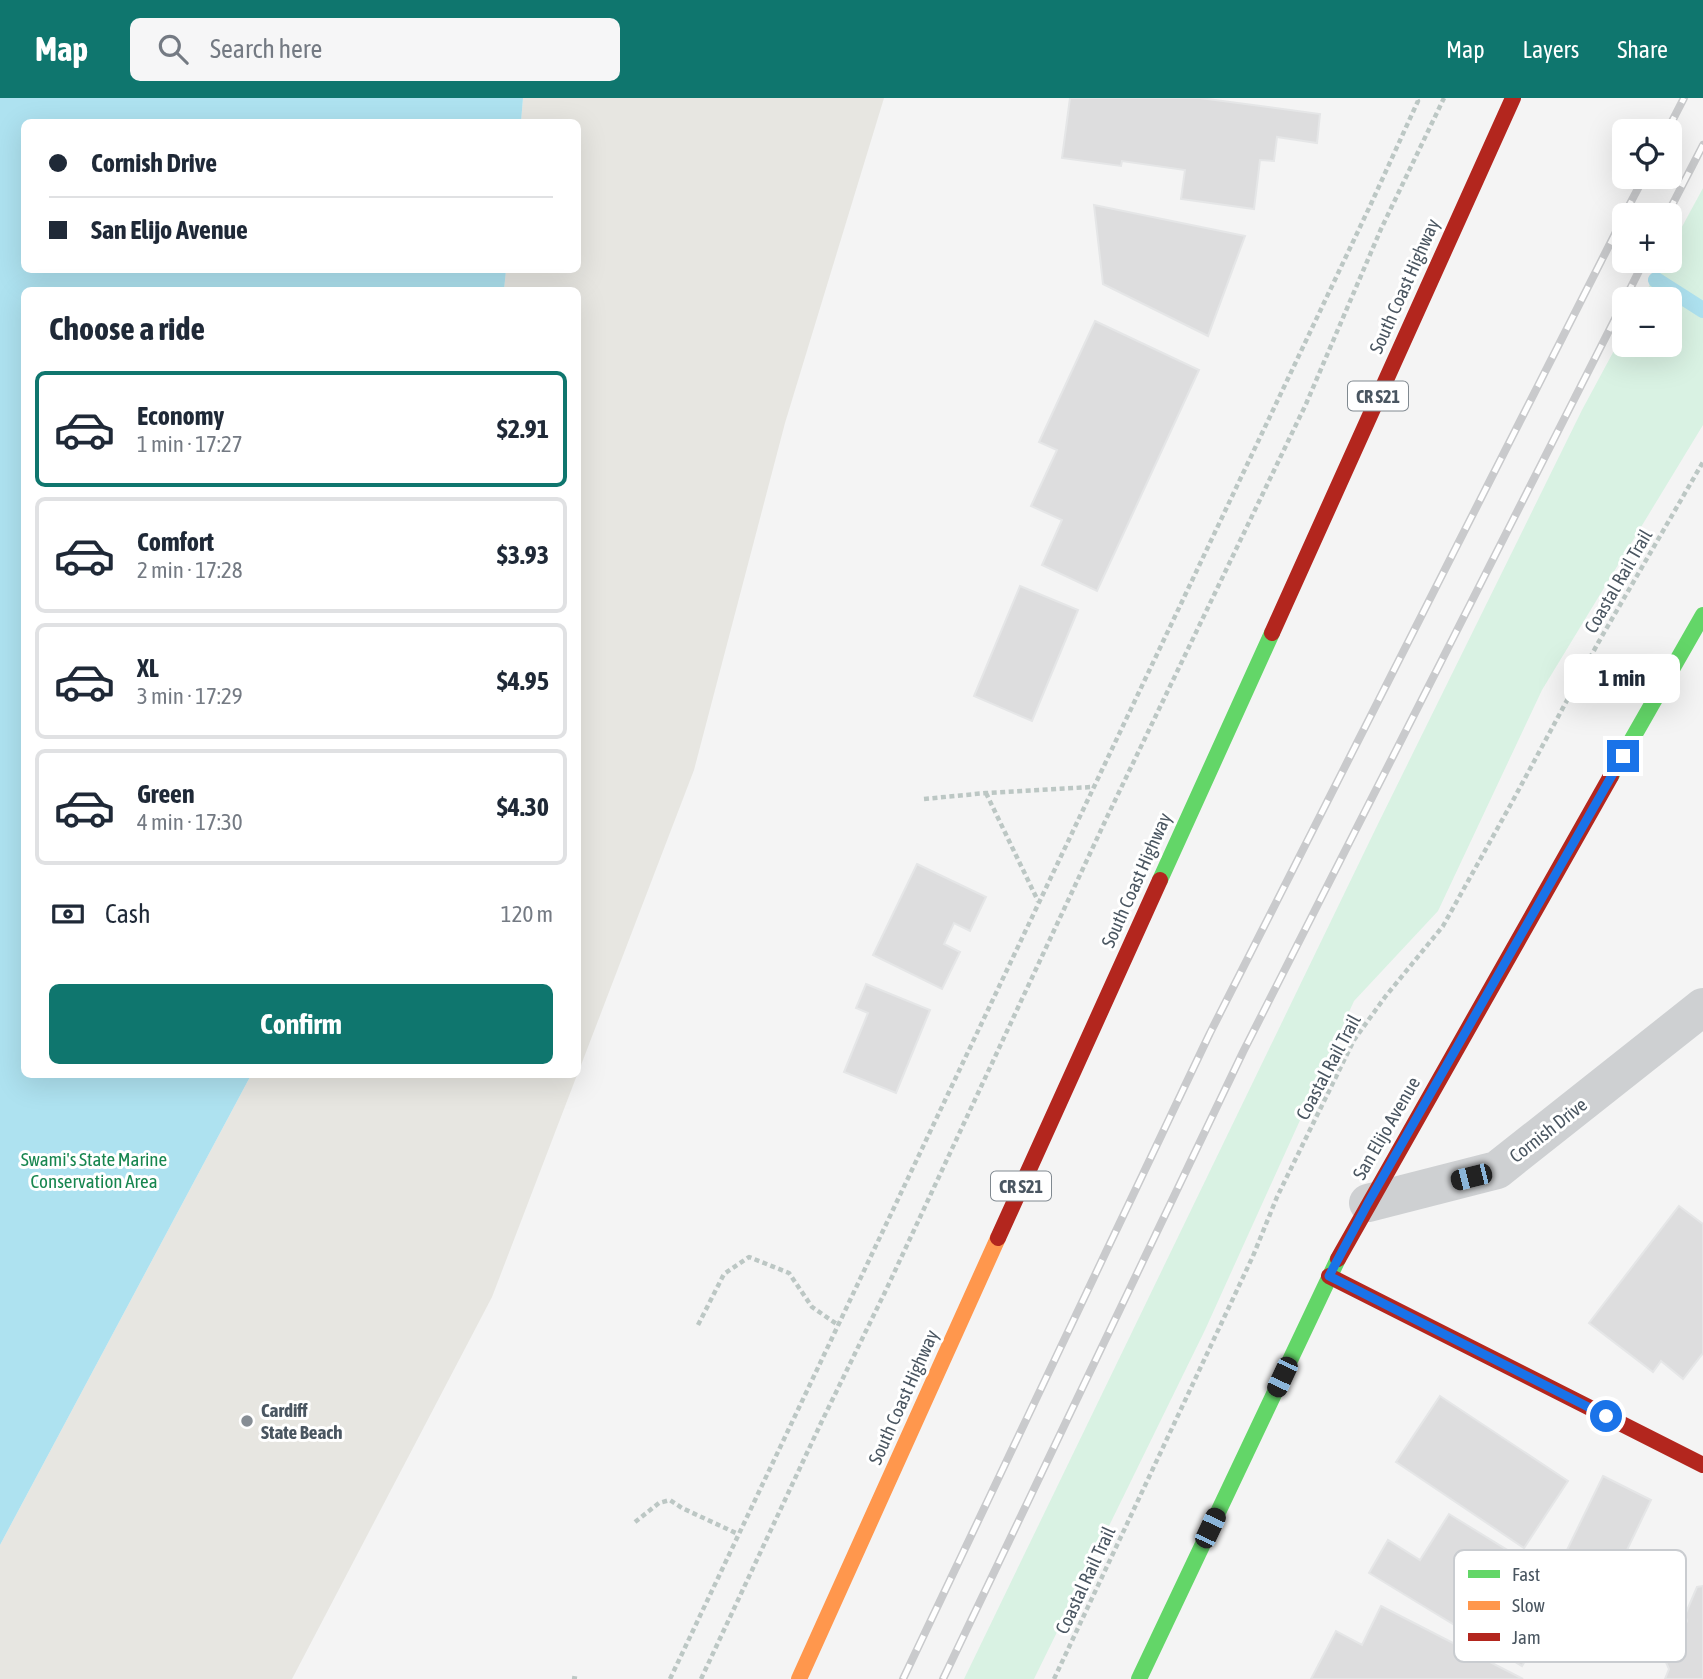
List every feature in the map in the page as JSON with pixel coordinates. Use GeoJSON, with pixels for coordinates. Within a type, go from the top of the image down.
{"type":"FeatureCollection","features":[{"type":"Feature","properties":{"kind":"main road","name":"South Coast Highway"},"geometry":{"type":"LineString","coordinates":[[799,1679],[1513,98]]}},
{"type":"Feature","properties":{"kind":"main road","name":"San Elijo Avenue"},"geometry":{"type":"LineString","coordinates":[[1139,1679],[1329,1276],[1703,615]]}},
{"type":"Feature","properties":{"kind":"main road"},"geometry":{"type":"LineString","coordinates":[[1329,1276],[1703,1465]]}},
{"type":"Feature","properties":{"kind":"street","name":"Cornish Drive"},"geometry":{"type":"LineString","coordinates":[[1368,1203],[1497,1170],[1703,1007]]}},
{"type":"Feature","properties":{"kind":"path"},"geometry":{"type":"LineString","coordinates":[[670,1679],[1370,206],[1418,101],[1416,98]]}},
{"type":"Feature","properties":{"kind":"path"},"geometry":{"type":"LineString","coordinates":[[701,1679],[1108,815],[1288,441],[1381,229],[1444,98]]}},
{"type":"Feature","properties":{"kind":"path","name":"Coastal Rail Trail"},"geometry":{"type":"LineString","coordinates":[[1054,1679],[1242,1279],[1277,1196],[1354,1040],[1443,926],[1598,643],[1703,462]]}},
{"type":"Feature","properties":{"kind":"path"},"geometry":{"type":"LineString","coordinates":[[924,799],[1093,787]]}},
{"type":"Feature","properties":{"kind":"path"},"geometry":{"type":"LineString","coordinates":[[986,793],[1038,901]]}},
{"type":"Feature","properties":{"kind":"path"},"geometry":{"type":"LineString","coordinates":[[698,1325],[724,1274],[749,1257],[789,1273],[813,1307],[838,1325]]}},
{"type":"Feature","properties":{"kind":"path"},"geometry":{"type":"LineString","coordinates":[[635,1522],[659,1503],[670,1500],[738,1534]]}},
{"type":"Feature","properties":{"kind":"path"},"geometry":{"type":"LineString","coordinates":[[572,1678],[579,1679]]}},
{"type":"Feature","properties":{"kind":"green space"},"geometry":{"type":"Polygon","coordinates":[[[1703,188],[1703,425],[1542,690],[1438,911],[1354,1001],[1205,1330],[1034,1679],[964,1679],[1376,828],[1612,354],[1612,357],[1682,357],[1682,287],[1649,287],[1656,273],[1682,273],[1682,227],[1703,188]]]}},
{"type":"Feature","properties":{"kind":"sand"},"geometry":{"type":"Polygon","coordinates":[[[523,98],[884,98],[785,423],[694,770],[581,1065],[581,287],[504,287],[506,273],[581,273],[581,119],[521,119],[523,98]]]}},
{"type":"Feature","properties":{"kind":"sand","name":"Cardiff State Beach"},"geometry":{"type":"Polygon","coordinates":[[[249,1078],[576,1078],[492,1297],[292,1679],[0,1679],[0,1545],[249,1078]]]}},
{"type":"Feature","properties":{"kind":"water","name":"Swami's State Marine Conservation Area"},"geometry":{"type":"Polygon","coordinates":[[[0,98],[523,98],[521,119],[21,119],[21,273],[506,273],[504,287],[21,287],[21,1078],[249,1078],[0,1545],[0,98]]]}},
{"type":"Feature","properties":{"kind":"building"},"geometry":{"type":"Polygon","coordinates":[[[1070,98],[1200,98],[1320,114],[1317,143],[1277,137],[1274,161],[1260,160],[1254,209],[1181,199],[1185,170],[1122,161],[1121,166],[1062,158],[1070,98]]]}},
{"type":"Feature","properties":{"kind":"building"},"geometry":{"type":"Polygon","coordinates":[[[1094,205],[1245,236],[1208,336],[1103,284],[1094,205]]]}},
{"type":"Feature","properties":{"kind":"building"},"geometry":{"type":"Polygon","coordinates":[[[1095,321],[1199,370],[1097,591],[1042,565],[1062,520],[1031,506],[1057,450],[1039,442],[1095,321]]]}},
{"type":"Feature","properties":{"kind":"building"},"geometry":{"type":"Polygon","coordinates":[[[1020,586],[1078,610],[1032,721],[974,696],[1020,586]]]}},
{"type":"Feature","properties":{"kind":"building"},"geometry":{"type":"Polygon","coordinates":[[[917,864],[986,897],[970,931],[954,923],[944,944],[960,952],[942,989],[873,955],[917,864]]]}},
{"type":"Feature","properties":{"kind":"building"},"geometry":{"type":"Polygon","coordinates":[[[866,984],[930,1010],[896,1093],[844,1072],[868,1013],[856,1008],[866,984]]]}},
{"type":"Feature","properties":{"kind":"building"},"geometry":{"type":"Polygon","coordinates":[[[1679,1206],[1703,1224],[1703,1353],[1683,1379],[1661,1361],[1653,1372],[1589,1323],[1679,1206]]]}},
{"type":"Feature","properties":{"kind":"building"},"geometry":{"type":"Polygon","coordinates":[[[1440,1396],[1568,1481],[1524,1548],[1396,1462],[1440,1396]]]}},
{"type":"Feature","properties":{"kind":"building"},"geometry":{"type":"Polygon","coordinates":[[[1603,1476],[1651,1500],[1627,1550],[1567,1550],[1603,1476]]]}},
{"type":"Feature","properties":{"kind":"building"},"geometry":{"type":"Polygon","coordinates":[[[1449,1514],[1507,1550],[1454,1550],[1454,1625],[1369,1573],[1388,1540],[1420,1560],[1449,1514]]]}},
{"type":"Feature","properties":{"kind":"building"},"geometry":{"type":"Polygon","coordinates":[[[1703,1586],[1703,1679],[1665,1679],[1669,1669],[1666,1662],[1686,1662],[1686,1613],[1697,1587],[1703,1586]]]}},
{"type":"Feature","properties":{"kind":"building"},"geometry":{"type":"Polygon","coordinates":[[[1381,1606],[1454,1644],[1454,1662],[1490,1662],[1523,1679],[1311,1679],[1336,1631],[1362,1645],[1381,1606]]]}},
{"type":"Feature","properties":{"kind":"waterway"},"geometry":{"type":"LineString","coordinates":[[1656,280],[1703,310]]}},
{"type":"Feature","properties":{"kind":"railway"},"geometry":{"type":"LineString","coordinates":[[1673,119],[1684,98]]}},
{"type":"Feature","properties":{"kind":"railway"},"geometry":{"type":"LineString","coordinates":[[1673,203],[1703,145]]}},
{"type":"Feature","properties":{"kind":"railway"},"geometry":{"type":"LineString","coordinates":[[1630,203],[1638,189]]}},
{"type":"Feature","properties":{"kind":"railway"},"geometry":{"type":"LineString","coordinates":[[903,1679],[1210,1033],[1612,240]]}},
{"type":"Feature","properties":{"kind":"railway"},"geometry":{"type":"LineString","coordinates":[[1631,287],[1638,273]]}},
{"type":"Feature","properties":{"kind":"railway"},"geometry":{"type":"LineString","coordinates":[[943,1679],[1243,1052],[1612,325]]}},
{"type":"Feature","properties":{"kind":"traffic: fast"},"geometry":{"type":"LineString","coordinates":[[1611,776],[1703,615]]}},
{"type":"Feature","properties":{"kind":"traffic: fast"},"geometry":{"type":"LineString","coordinates":[[1160,880],[1272,633]]}},
{"type":"Feature","properties":{"kind":"traffic: fast"},"geometry":{"type":"LineString","coordinates":[[1139,1679],[1338,1259]]}},
{"type":"Feature","properties":{"kind":"traffic: slow"},"geometry":{"type":"LineString","coordinates":[[799,1679],[998,1238]]}},
{"type":"Feature","properties":{"kind":"traffic: jam"},"geometry":{"type":"LineString","coordinates":[[1272,633],[1513,98]]}},
{"type":"Feature","properties":{"kind":"traffic: jam"},"geometry":{"type":"LineString","coordinates":[[1338,1259],[1611,776]]}},
{"type":"Feature","properties":{"kind":"traffic: jam"},"geometry":{"type":"LineString","coordinates":[[998,1238],[1160,880]]}},
{"type":"Feature","properties":{"kind":"traffic: jam"},"geometry":{"type":"LineString","coordinates":[[1329,1276],[1703,1465]]}},
{"type":"Feature","properties":{"kind":"place","name":"Cardiff State Beach"},"geometry":{"type":"Point","coordinates":[247,1421]}},
{"type":"Feature","properties":{"kind":"route"},"geometry":{"type":"LineString","coordinates":[[1606,1416],[1329,1276],[1623,756]]}}]}
